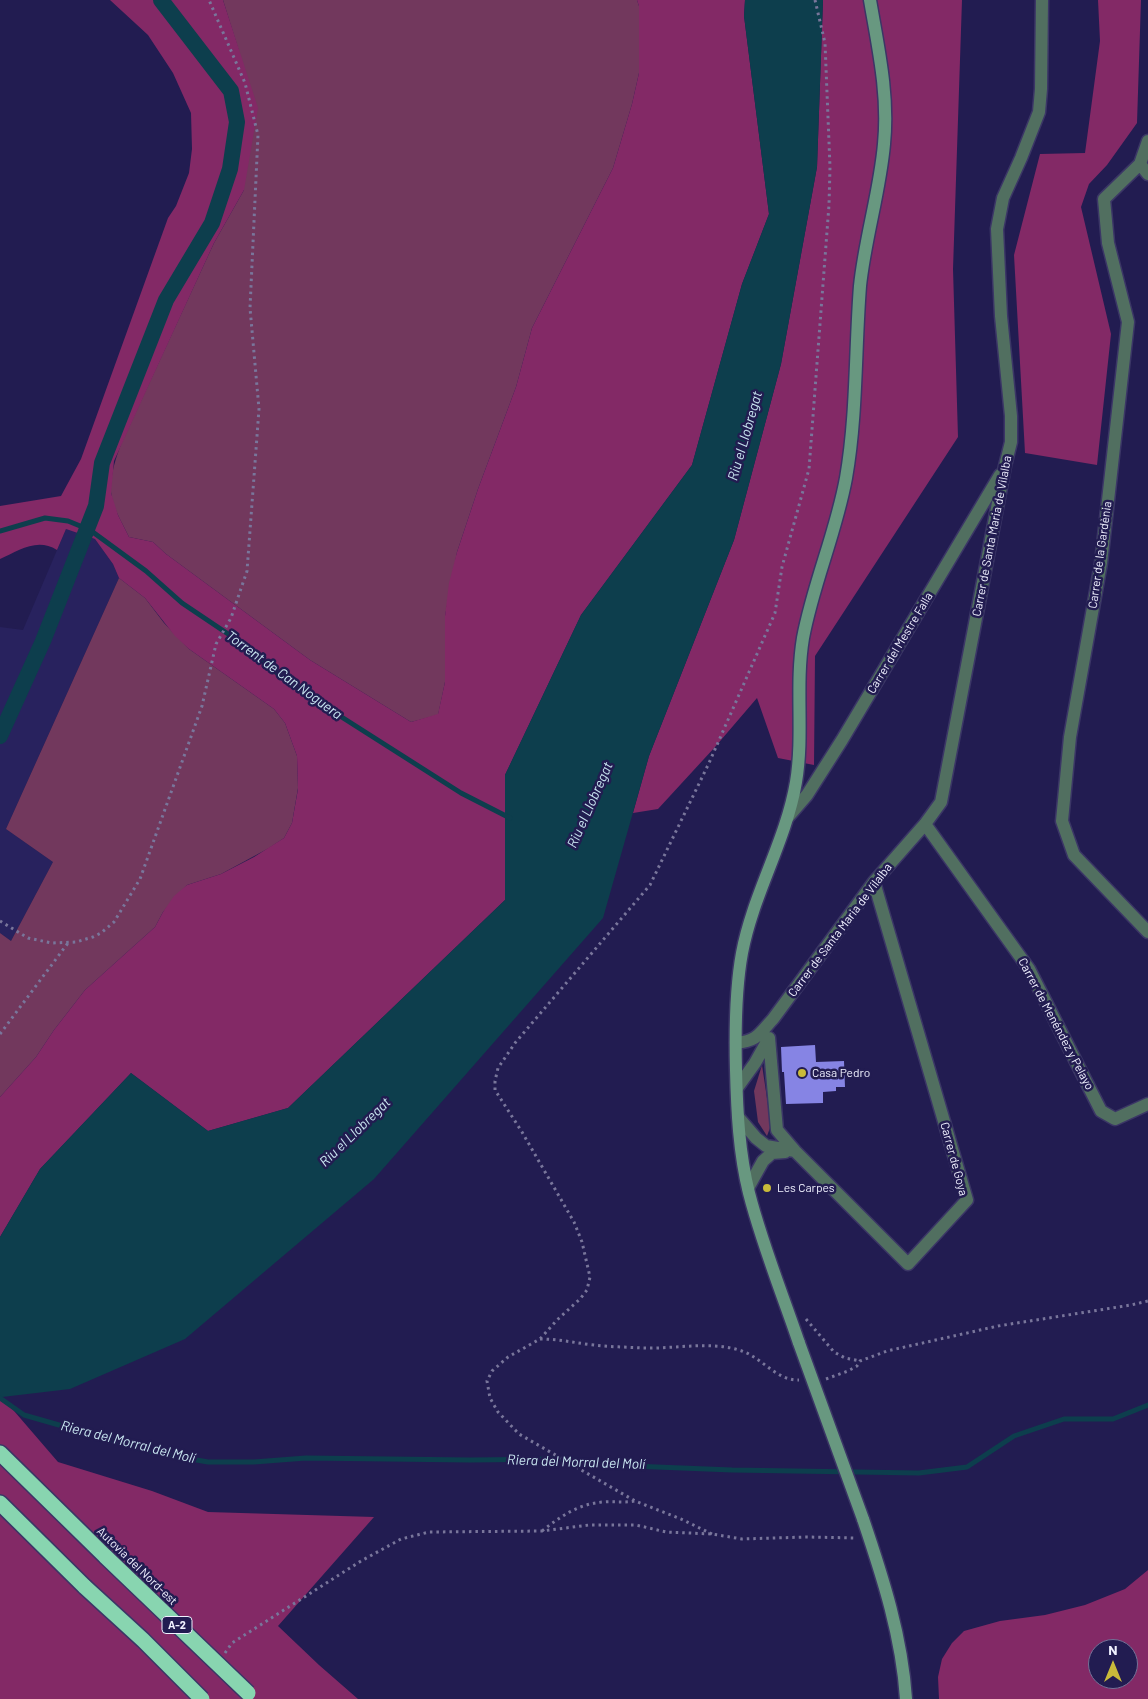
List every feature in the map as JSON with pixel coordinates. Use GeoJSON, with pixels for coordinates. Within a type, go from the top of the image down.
{"type":"FeatureCollection","features":[{"type":"Feature","properties":{"kind":"highway","name":"Autovia del Nord-est"},"geometry":{"type":"LineString","coordinates":[[0,1453],[251,1696]]}},
{"type":"Feature","properties":{"kind":"highway","name":"A-2"},"geometry":{"type":"LineString","coordinates":[[0,1503],[202,1699]]}},
{"type":"Feature","properties":{"kind":"street"},"geometry":{"type":"LineString","coordinates":[[870,0],[883,83],[886,122],[884,147],[861,280],[853,417],[846,479],[839,511],[812,603],[800,659],[798,689],[799,751],[796,783],[788,816],[751,918],[742,951],[738,983],[736,1088],[742,1154],[757,1224],[870,1539],[886,1590],[897,1631],[905,1676],[906,1699]]}},
{"type":"Feature","properties":{"kind":"street","name":"Carrer de Santa Maria de Vilalba"},"geometry":{"type":"LineString","coordinates":[[736,1043],[749,1042],[757,1037],[773,1019],[874,882],[925,824],[941,802],[1011,442],[1011,416],[1002,316],[997,229],[1003,198],[1039,112],[1042,0]]}},
{"type":"Feature","properties":{"kind":"street"},"geometry":{"type":"LineString","coordinates":[[1144,169],[1148,141]]}},
{"type":"Feature","properties":{"kind":"street","name":"Carrer de la Gardènia"},"geometry":{"type":"LineString","coordinates":[[1144,169],[1104,199],[1108,243],[1128,322],[1101,563],[1070,737],[1062,821],[1074,854],[1148,932]]}},
{"type":"Feature","properties":{"kind":"street","name":"Carrer del Mestre Falla"},"geometry":{"type":"LineString","coordinates":[[788,816],[806,794],[842,740],[1005,466]]}},
{"type":"Feature","properties":{"kind":"street","name":"Carrer de Menéndez y Pelayo"},"geometry":{"type":"LineString","coordinates":[[925,824],[1029,969],[1101,1111],[1115,1119],[1148,1104]]}},
{"type":"Feature","properties":{"kind":"street","name":"Carrer de Goya"},"geometry":{"type":"LineString","coordinates":[[769,1038],[777,1130],[795,1151],[908,1264],[967,1200],[874,882]]}},
{"type":"Feature","properties":{"kind":"street","name":"Carrer de Santa Maria de Vilalba"},"geometry":{"type":"LineString","coordinates":[[736,1088],[755,1063],[769,1038],[773,1019]]}},
{"type":"Feature","properties":{"kind":"street"},"geometry":{"type":"LineString","coordinates":[[738,1117],[756,1138],[766,1146],[795,1151]]}},
{"type":"Feature","properties":{"kind":"street"},"geometry":{"type":"LineString","coordinates":[[748,1188],[763,1161],[772,1153],[795,1151]]}},
{"type":"Feature","properties":{"kind":"path"},"geometry":{"type":"LineString","coordinates":[[0,921],[21,934],[36,940],[68,943],[93,937],[114,922],[140,879],[202,706],[216,644],[231,618],[247,571],[259,409],[250,308],[258,135],[245,83],[209,0]]}},
{"type":"Feature","properties":{"kind":"path"},"geometry":{"type":"LineString","coordinates":[[712,1534],[681,1519],[635,1501],[519,1434],[498,1412],[490,1398],[487,1381],[492,1371],[508,1357],[540,1339],[580,1299],[587,1290],[590,1277],[582,1242],[574,1222],[522,1132],[501,1101],[495,1090],[495,1080],[498,1068],[515,1042],[650,885],[709,763],[775,613],[782,568],[809,469],[829,205],[830,167],[826,43],[815,0]]}},
{"type":"Feature","properties":{"kind":"path"},"geometry":{"type":"LineString","coordinates":[[0,1034],[68,943]]}},
{"type":"Feature","properties":{"kind":"path"},"geometry":{"type":"LineString","coordinates":[[804,1315],[834,1352],[845,1358],[860,1361],[887,1351],[998,1326],[1148,1301]]}},
{"type":"Feature","properties":{"kind":"path"},"geometry":{"type":"LineString","coordinates":[[540,1339],[646,1348],[721,1346],[741,1350],[772,1371],[791,1380],[800,1380]]}},
{"type":"Feature","properties":{"kind":"path"},"geometry":{"type":"LineString","coordinates":[[825,1379],[848,1371],[857,1366],[860,1361]]}},
{"type":"Feature","properties":{"kind":"path"},"geometry":{"type":"LineString","coordinates":[[542,1531],[564,1514],[578,1507],[602,1502],[623,1503],[635,1501]]}},
{"type":"Feature","properties":{"kind":"path"},"geometry":{"type":"LineString","coordinates":[[221,1659],[232,1643],[362,1561],[401,1539],[429,1532],[542,1531],[589,1525],[636,1526],[666,1532],[712,1534],[742,1539],[806,1537],[870,1539]]}},
{"type":"Feature","properties":{"kind":"shaded area"},"geometry":{"type":"Polygon","coordinates":[[[110,0],[223,0],[258,108],[244,190],[214,243],[114,461],[111,493],[118,515],[129,537],[153,542],[166,554],[310,660],[411,722],[438,714],[445,682],[445,616],[449,583],[457,552],[516,387],[532,328],[613,168],[639,73],[639,6],[637,0],[745,0],[744,16],[769,214],[742,284],[692,465],[581,615],[505,775],[505,900],[288,1108],[208,1131],[131,1073],[40,1169],[0,1237],[0,1097],[36,1057],[85,990],[155,927],[174,896],[187,885],[221,874],[254,857],[284,838],[292,823],[298,789],[297,756],[285,723],[274,709],[189,649],[175,636],[145,598],[119,578],[113,564],[95,539],[66,529],[57,550],[50,546],[35,545],[0,559],[0,506],[61,496],[81,459],[168,218],[176,206],[189,173],[192,149],[191,113],[173,73],[148,35],[110,0]]]}},
{"type":"Feature","properties":{"kind":"shaded area"},"geometry":{"type":"Polygon","coordinates":[[[223,0],[637,0],[639,6],[639,73],[613,168],[532,328],[516,387],[457,552],[445,616],[445,682],[438,715],[411,722],[310,660],[166,554],[153,542],[129,537],[113,504],[111,479],[122,442],[214,243],[244,190],[239,51],[223,0]]]}},
{"type":"Feature","properties":{"kind":"shaded area"},"geometry":{"type":"Polygon","coordinates":[[[823,0],[962,0],[953,269],[958,437],[815,656],[814,765],[778,758],[757,698],[658,809],[633,813],[649,756],[734,540],[781,364],[817,167],[823,0]]]}},
{"type":"Feature","properties":{"kind":"shaded area"},"geometry":{"type":"Polygon","coordinates":[[[1098,0],[1141,0],[1137,123],[1107,165],[1089,184],[1081,207],[1111,334],[1097,465],[1025,453],[1014,255],[1040,154],[1085,153],[1100,41],[1098,0]]]}},
{"type":"Feature","properties":{"kind":"shaded area"},"geometry":{"type":"Polygon","coordinates":[[[66,529],[95,539],[113,564],[119,578],[6,829],[53,862],[11,941],[0,933],[0,627],[23,630],[66,529]]]}},
{"type":"Feature","properties":{"kind":"shaded area"},"geometry":{"type":"Polygon","coordinates":[[[119,578],[145,598],[164,623],[189,649],[274,709],[285,723],[297,756],[298,788],[292,823],[284,838],[269,848],[221,874],[187,885],[163,912],[155,927],[85,990],[36,1057],[0,1097],[0,933],[11,941],[53,862],[6,829],[119,578]]]}},
{"type":"Feature","properties":{"kind":"shaded area"},"geometry":{"type":"Polygon","coordinates":[[[762,1065],[771,1125],[767,1136],[758,1122],[754,1091],[762,1065]]]}},
{"type":"Feature","properties":{"kind":"shaded area"},"geometry":{"type":"Polygon","coordinates":[[[2,1397],[58,1462],[152,1491],[208,1512],[374,1517],[278,1626],[358,1699],[0,1699],[0,1399],[2,1397]]]}},
{"type":"Feature","properties":{"kind":"shaded area"},"geometry":{"type":"Polygon","coordinates":[[[1148,1570],[1148,1699],[939,1699],[938,1677],[942,1659],[952,1643],[964,1631],[1000,1621],[1045,1615],[1085,1605],[1125,1589],[1148,1570]]]}},
{"type":"Feature","properties":{"kind":"water","name":"Riu el Llobregat"},"geometry":{"type":"Polygon","coordinates":[[[745,0],[823,0],[817,167],[781,364],[734,540],[649,756],[603,918],[374,1179],[185,1339],[70,1389],[2,1397],[0,1399],[0,1237],[40,1169],[131,1073],[208,1131],[288,1108],[505,900],[505,775],[581,615],[692,465],[742,284],[769,214],[744,16],[745,0]]]}},
{"type":"Feature","properties":{"kind":"building"},"geometry":{"type":"Polygon","coordinates":[[[815,1045],[816,1062],[844,1061],[845,1087],[836,1087],[836,1091],[823,1092],[823,1103],[786,1104],[781,1047],[815,1045]]]}},
{"type":"Feature","properties":{"kind":"waterway"},"geometry":{"type":"LineString","coordinates":[[0,736],[43,641],[96,506],[102,463],[166,300],[212,223],[230,169],[237,122],[231,91],[161,0]]}},
{"type":"Feature","properties":{"kind":"waterway","name":"Torrent de Can Noguera"},"geometry":{"type":"LineString","coordinates":[[0,531],[45,518],[68,521],[90,530],[146,571],[182,603],[240,642],[277,673],[318,702],[461,793],[510,818]]}},
{"type":"Feature","properties":{"kind":"waterway","name":"Riera del Morral del Molí"},"geometry":{"type":"LineString","coordinates":[[0,1398],[24,1415],[157,1453],[208,1462],[254,1462],[306,1458],[564,1459],[632,1466],[732,1470],[919,1473],[967,1467],[1014,1436],[1064,1419],[1113,1419],[1148,1405]]}},
{"type":"Feature","properties":{"kind":"place","name":"Casa Pedro"},"geometry":{"type":"Point","coordinates":[802,1073]}},
{"type":"Feature","properties":{"kind":"place","name":"Les Carpes"},"geometry":{"type":"Point","coordinates":[767,1188]}}]}
